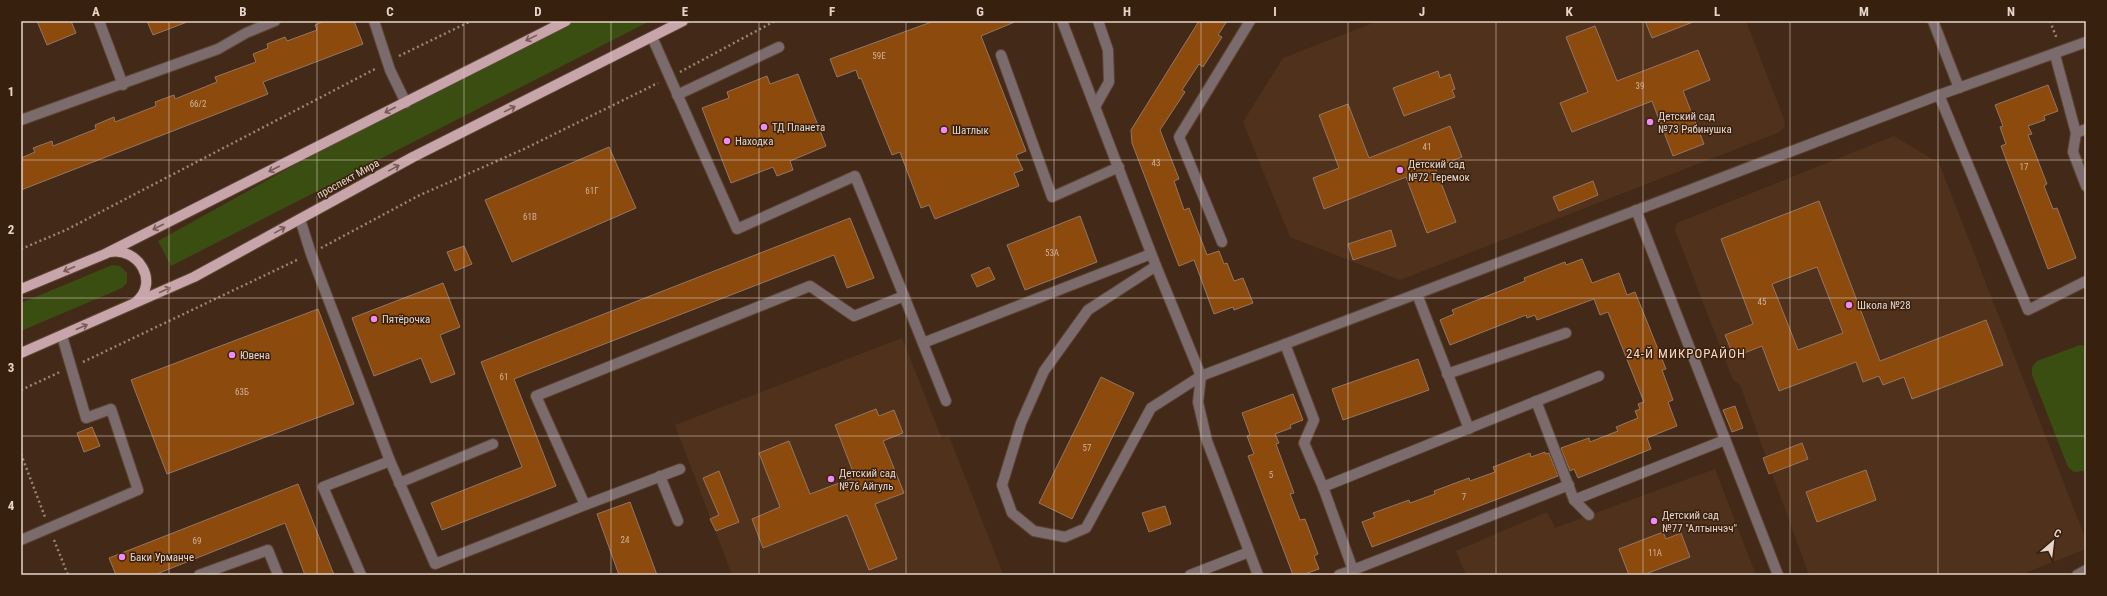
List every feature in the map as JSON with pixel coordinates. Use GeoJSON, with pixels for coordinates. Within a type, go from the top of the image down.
{"type":"FeatureCollection","features":[{"type":"Feature","properties":{"kind":"main road"},"geometry":{"type":"LineString","coordinates":[[21,289],[105,254],[566,21]]}},
{"type":"Feature","properties":{"kind":"main road","name":"проспект Мира"},"geometry":{"type":"LineString","coordinates":[[21,354],[194,277],[413,158],[684,21]]}},
{"type":"Feature","properties":{"kind":"main road"},"geometry":{"type":"LineString","coordinates":[[105,254],[116,251],[127,253],[137,259],[144,268],[146,279],[145,290],[139,300],[129,306]]}},
{"type":"Feature","properties":{"kind":"street"},"geometry":{"type":"LineString","coordinates":[[99,21],[123,84]]}},
{"type":"Feature","properties":{"kind":"street"},"geometry":{"type":"LineString","coordinates":[[21,120],[218,49],[246,33],[275,21]]}},
{"type":"Feature","properties":{"kind":"street"},"geometry":{"type":"LineString","coordinates":[[374,21],[387,62],[406,103]]}},
{"type":"Feature","properties":{"kind":"street"},"geometry":{"type":"LineString","coordinates":[[1062,21],[1096,105],[1151,254],[1201,376],[1198,402],[1207,441],[1258,575]]}},
{"type":"Feature","properties":{"kind":"street"},"geometry":{"type":"LineString","coordinates":[[1096,105],[1109,82],[1108,50],[1098,21]]}},
{"type":"Feature","properties":{"kind":"street"},"geometry":{"type":"LineString","coordinates":[[1222,242],[1179,136],[1250,21]]}},
{"type":"Feature","properties":{"kind":"street"},"geometry":{"type":"LineString","coordinates":[[1933,21],[1959,88]]}},
{"type":"Feature","properties":{"kind":"street"},"geometry":{"type":"LineString","coordinates":[[652,37],[737,229],[855,176],[946,401]]}},
{"type":"Feature","properties":{"kind":"street"},"geometry":{"type":"LineString","coordinates":[[1156,266],[1088,310],[1044,371],[1021,423],[1002,485],[1012,513],[1034,531],[1066,537],[1086,528],[1151,408],[1201,376],[1938,95],[2059,53],[2086,42]]}},
{"type":"Feature","properties":{"kind":"street"},"geometry":{"type":"LineString","coordinates":[[677,95],[779,47]]}},
{"type":"Feature","properties":{"kind":"street"},"geometry":{"type":"LineString","coordinates":[[2059,53],[2076,133],[2073,152],[2086,186]]}},
{"type":"Feature","properties":{"kind":"street"},"geometry":{"type":"LineString","coordinates":[[1001,55],[1052,197],[1119,167]]}},
{"type":"Feature","properties":{"kind":"street"},"geometry":{"type":"LineString","coordinates":[[1938,95],[2028,310],[2086,281]]}},
{"type":"Feature","properties":{"kind":"street"},"geometry":{"type":"LineString","coordinates":[[2076,133],[2086,129]]}},
{"type":"Feature","properties":{"kind":"street"},"geometry":{"type":"LineString","coordinates":[[1636,210],[1778,575]]}},
{"type":"Feature","properties":{"kind":"street"},"geometry":{"type":"LineString","coordinates":[[300,219],[311,254],[390,461],[435,564],[680,469]]}},
{"type":"Feature","properties":{"kind":"street"},"geometry":{"type":"LineString","coordinates":[[923,343],[1151,254]]}},
{"type":"Feature","properties":{"kind":"street"},"geometry":{"type":"LineString","coordinates":[[584,505],[536,396],[810,286],[854,316],[904,296]]}},
{"type":"Feature","properties":{"kind":"street"},"geometry":{"type":"LineString","coordinates":[[1416,294],[1469,428]]}},
{"type":"Feature","properties":{"kind":"street"},"geometry":{"type":"LineString","coordinates":[[1447,374],[1566,333]]}},
{"type":"Feature","properties":{"kind":"street"},"geometry":{"type":"LineString","coordinates":[[21,540],[138,490],[112,409],[86,418],[62,336]]}},
{"type":"Feature","properties":{"kind":"street"},"geometry":{"type":"LineString","coordinates":[[1284,344],[1314,420],[1304,443],[1323,487],[1353,570]]}},
{"type":"Feature","properties":{"kind":"street"},"geometry":{"type":"LineString","coordinates":[[1323,487],[1599,376]]}},
{"type":"Feature","properties":{"kind":"street"},"geometry":{"type":"LineString","coordinates":[[1536,401],[1574,500],[1589,515]]}},
{"type":"Feature","properties":{"kind":"street"},"geometry":{"type":"LineString","coordinates":[[1574,500],[1725,440]]}},
{"type":"Feature","properties":{"kind":"street"},"geometry":{"type":"LineString","coordinates":[[399,483],[493,444]]}},
{"type":"Feature","properties":{"kind":"street"},"geometry":{"type":"LineString","coordinates":[[361,575],[323,487],[390,461]]}},
{"type":"Feature","properties":{"kind":"street"},"geometry":{"type":"LineString","coordinates":[[660,476],[678,521]]}},
{"type":"Feature","properties":{"kind":"street"},"geometry":{"type":"LineString","coordinates":[[1339,575],[1569,485]]}},
{"type":"Feature","properties":{"kind":"street"},"geometry":{"type":"LineString","coordinates":[[199,575],[268,550],[278,575]]}},
{"type":"Feature","properties":{"kind":"street"},"geometry":{"type":"LineString","coordinates":[[1190,575],[1249,552]]}},
{"type":"Feature","properties":{"kind":"street"},"geometry":{"type":"LineString","coordinates":[[2077,575],[2086,570]]}},
{"type":"Feature","properties":{"kind":"path"},"geometry":{"type":"LineString","coordinates":[[21,249],[66,230],[387,62],[470,21]]}},
{"type":"Feature","properties":{"kind":"path"},"geometry":{"type":"LineString","coordinates":[[21,390],[311,254],[418,196],[524,149],[669,78],[775,21]]}},
{"type":"Feature","properties":{"kind":"path"},"geometry":{"type":"LineString","coordinates":[[2050,21],[2059,53]]}},
{"type":"Feature","properties":{"kind":"shaded area"},"geometry":{"type":"Polygon","coordinates":[[[1378,21],[1746,21],[1784,119],[1785,126],[1780,132],[1400,280],[1290,237],[1243,122],[1283,58],[1378,21]]]}},
{"type":"Feature","properties":{"kind":"shaded area","name":"Школа №28"},"geometry":{"type":"Polygon","coordinates":[[[1894,136],[1939,163],[2086,540],[2086,549],[2020,575],[1809,575],[1740,385],[1733,380],[1675,230],[1677,223],[1894,136]]]}},
{"type":"Feature","properties":{"kind":"shaded area","name":"Детский сад №76 Айгуль"},"geometry":{"type":"Polygon","coordinates":[[[902,338],[942,439],[949,436],[1003,574],[732,575],[675,425],[902,338]]]}},
{"type":"Feature","properties":{"kind":"shaded area","name":"Детский сад №77 \"Алтынчэч\""},"geometry":{"type":"Polygon","coordinates":[[[1715,469],[1756,575],[1466,575],[1456,551],[1547,512],[1555,528],[1715,469]]]}},
{"type":"Feature","properties":{"kind":"green space"},"geometry":{"type":"Polygon","coordinates":[[[573,21],[650,21],[171,266],[158,241],[406,103],[573,21]]]}},
{"type":"Feature","properties":{"kind":"green space"},"geometry":{"type":"Polygon","coordinates":[[[112,265],[120,266],[127,273],[127,283],[122,288],[21,331],[21,303],[112,265]]]}},
{"type":"Feature","properties":{"kind":"green space"},"geometry":{"type":"Polygon","coordinates":[[[2080,345],[2086,346],[2086,471],[2074,472],[2068,467],[2032,375],[2032,367],[2037,361],[2080,345]]]}},
{"type":"Feature","properties":{"kind":"building"},"geometry":{"type":"Polygon","coordinates":[[[37,21],[71,21],[76,33],[47,45],[37,21]]]}},
{"type":"Feature","properties":{"kind":"building"},"geometry":{"type":"Polygon","coordinates":[[[147,21],[187,21],[187,22],[153,35],[147,21]]]}},
{"type":"Feature","properties":{"kind":"building"},"geometry":{"type":"Polygon","coordinates":[[[325,21],[354,21],[363,44],[263,82],[268,94],[21,190],[21,158],[35,152],[33,148],[52,141],[53,146],[96,129],[95,125],[114,117],[115,122],[156,106],[155,102],[174,95],[175,99],[217,82],[215,77],[256,62],[253,54],[268,48],[267,44],[285,37],[287,41],[317,30],[315,25],[325,21]]]}},
{"type":"Feature","properties":{"kind":"building","name":"Шатлык"},"geometry":{"type":"Polygon","coordinates":[[[934,21],[1017,21],[981,36],[1026,151],[1016,155],[1023,170],[1014,173],[1019,186],[935,219],[929,205],[921,208],[900,152],[892,155],[861,78],[859,79],[856,70],[837,77],[830,59],[934,21]]]}},
{"type":"Feature","properties":{"kind":"building"},"geometry":{"type":"Polygon","coordinates":[[[1199,21],[1227,21],[1218,35],[1222,37],[1203,67],[1199,64],[1182,90],[1185,92],[1160,130],[1179,179],[1174,181],[1184,210],[1189,208],[1207,255],[1219,251],[1224,264],[1227,263],[1234,281],[1243,278],[1253,303],[1234,310],[1233,307],[1214,314],[1194,260],[1179,266],[1132,143],[1131,130],[1199,21]]]}},
{"type":"Feature","properties":{"kind":"building"},"geometry":{"type":"Polygon","coordinates":[[[1645,21],[1693,21],[1693,22],[1652,38],[1645,21]]]}},
{"type":"Feature","properties":{"kind":"building"},"geometry":{"type":"Polygon","coordinates":[[[1595,26],[1617,81],[1698,50],[1710,80],[1683,91],[1704,144],[1673,156],[1652,101],[1572,132],[1560,103],[1588,92],[1566,37],[1595,26]]]}},
{"type":"Feature","properties":{"kind":"building"},"geometry":{"type":"Polygon","coordinates":[[[1438,71],[1440,78],[1450,74],[1455,89],[1452,90],[1455,97],[1404,116],[1393,88],[1438,71]]]}},
{"type":"Feature","properties":{"kind":"building","name":"ТД Планета"},"geometry":{"type":"Polygon","coordinates":[[[798,74],[826,146],[790,161],[793,170],[777,176],[773,167],[731,183],[702,108],[729,98],[727,92],[767,76],[770,84],[798,74]]]}},
{"type":"Feature","properties":{"kind":"building"},"geometry":{"type":"Polygon","coordinates":[[[2048,85],[2058,111],[2044,116],[2045,120],[2028,126],[2032,134],[2028,135],[2047,184],[2044,186],[2053,209],[2057,208],[2076,258],[2048,269],[2001,146],[2006,144],[2000,127],[2003,126],[1995,105],[2048,85]]]}},
{"type":"Feature","properties":{"kind":"building"},"geometry":{"type":"Polygon","coordinates":[[[1348,104],[1369,158],[1450,126],[1462,157],[1435,167],[1456,222],[1427,233],[1406,177],[1324,209],[1313,178],[1339,168],[1319,115],[1348,104]]]}},
{"type":"Feature","properties":{"kind":"building"},"geometry":{"type":"Polygon","coordinates":[[[609,147],[636,208],[512,262],[485,200],[609,147]]]}},
{"type":"Feature","properties":{"kind":"building"},"geometry":{"type":"Polygon","coordinates":[[[1593,181],[1598,195],[1559,211],[1553,197],[1593,181]]]}},
{"type":"Feature","properties":{"kind":"building"},"geometry":{"type":"Polygon","coordinates":[[[1819,201],[1880,361],[1986,320],[2003,365],[1912,399],[1904,377],[1883,385],[1879,376],[1863,382],[1856,362],[1779,391],[1762,346],[1734,357],[1725,335],[1753,324],[1721,239],[1819,201]],[[1817,267],[1772,284],[1798,350],[1843,333],[1817,267]]]}},
{"type":"Feature","properties":{"kind":"building"},"geometry":{"type":"Polygon","coordinates":[[[1080,216],[1097,262],[1025,290],[1007,245],[1080,216]]]}},
{"type":"Feature","properties":{"kind":"building"},"geometry":{"type":"Polygon","coordinates":[[[850,218],[874,278],[847,288],[834,255],[514,379],[556,486],[442,530],[431,503],[522,467],[481,362],[850,218]]]}},
{"type":"Feature","properties":{"kind":"building"},"geometry":{"type":"Polygon","coordinates":[[[1391,230],[1396,246],[1353,260],[1348,244],[1391,230]]]}},
{"type":"Feature","properties":{"kind":"building"},"geometry":{"type":"Polygon","coordinates":[[[464,246],[472,264],[455,271],[447,252],[464,246]]]}},
{"type":"Feature","properties":{"kind":"building"},"geometry":{"type":"Polygon","coordinates":[[[1582,259],[1592,283],[1619,273],[1627,295],[1635,292],[1666,369],[1662,370],[1673,400],[1668,402],[1677,426],[1647,438],[1651,449],[1578,478],[1574,469],[1570,471],[1561,448],[1589,438],[1590,442],[1618,431],[1616,427],[1638,418],[1635,411],[1640,409],[1638,404],[1644,402],[1608,312],[1600,315],[1594,299],[1537,320],[1535,315],[1527,318],[1526,315],[1450,345],[1440,320],[1454,314],[1452,310],[1525,281],[1524,278],[1565,262],[1566,265],[1582,259]]]}},
{"type":"Feature","properties":{"kind":"building"},"geometry":{"type":"Polygon","coordinates":[[[989,267],[995,279],[977,287],[971,275],[989,267]]]}},
{"type":"Feature","properties":{"kind":"building"},"geometry":{"type":"Polygon","coordinates":[[[443,283],[460,327],[440,335],[455,374],[431,383],[421,358],[374,376],[352,318],[443,283]]]}},
{"type":"Feature","properties":{"kind":"building"},"geometry":{"type":"Polygon","coordinates":[[[318,309],[354,404],[167,474],[131,380],[318,309]]]}},
{"type":"Feature","properties":{"kind":"building"},"geometry":{"type":"Polygon","coordinates":[[[1418,359],[1429,390],[1343,420],[1332,389],[1418,359]]]}},
{"type":"Feature","properties":{"kind":"building"},"geometry":{"type":"Polygon","coordinates":[[[1101,377],[1134,393],[1072,519],[1039,503],[1101,377]]]}},
{"type":"Feature","properties":{"kind":"building"},"geometry":{"type":"Polygon","coordinates":[[[1293,394],[1303,420],[1290,425],[1291,428],[1275,434],[1279,443],[1276,444],[1294,493],[1290,494],[1300,520],[1305,519],[1318,554],[1314,556],[1319,569],[1302,575],[1293,575],[1248,456],[1254,454],[1247,436],[1250,435],[1242,413],[1293,394]]]}},
{"type":"Feature","properties":{"kind":"building"},"geometry":{"type":"Polygon","coordinates":[[[1735,406],[1743,428],[1732,432],[1723,410],[1735,406]]]}},
{"type":"Feature","properties":{"kind":"building"},"geometry":{"type":"Polygon","coordinates":[[[876,409],[879,416],[894,410],[903,433],[883,441],[904,493],[875,504],[897,559],[869,570],[847,515],[763,548],[752,519],[780,507],[759,453],[789,441],[810,494],[855,477],[835,425],[876,409]]]}},
{"type":"Feature","properties":{"kind":"building"},"geometry":{"type":"Polygon","coordinates":[[[92,427],[100,446],[84,452],[77,433],[92,427]]]}},
{"type":"Feature","properties":{"kind":"building"},"geometry":{"type":"Polygon","coordinates":[[[1802,443],[1808,459],[1769,474],[1763,458],[1802,443]]]}},
{"type":"Feature","properties":{"kind":"building"},"geometry":{"type":"Polygon","coordinates":[[[1545,452],[1545,454],[1549,453],[1558,476],[1372,547],[1362,522],[1375,517],[1373,513],[1409,500],[1410,503],[1435,494],[1434,491],[1469,478],[1470,481],[1495,472],[1493,467],[1530,453],[1531,457],[1545,452]]]}},
{"type":"Feature","properties":{"kind":"building"},"geometry":{"type":"Polygon","coordinates":[[[1866,470],[1876,500],[1817,522],[1806,492],[1866,470]]]}},
{"type":"Feature","properties":{"kind":"building"},"geometry":{"type":"Polygon","coordinates":[[[719,471],[739,522],[716,531],[710,519],[719,515],[703,478],[719,471]]]}},
{"type":"Feature","properties":{"kind":"building"},"geometry":{"type":"Polygon","coordinates":[[[298,484],[334,575],[305,575],[285,523],[154,575],[116,575],[109,558],[298,484]]]}},
{"type":"Feature","properties":{"kind":"building"},"geometry":{"type":"Polygon","coordinates":[[[630,502],[657,575],[619,575],[597,514],[630,502]]]}},
{"type":"Feature","properties":{"kind":"building"},"geometry":{"type":"Polygon","coordinates":[[[1165,506],[1171,524],[1149,532],[1142,513],[1165,506]]]}},
{"type":"Feature","properties":{"kind":"building"},"geometry":{"type":"Polygon","coordinates":[[[1663,532],[1666,539],[1681,533],[1690,557],[1643,575],[1629,575],[1619,549],[1663,532]]]}},
{"type":"Feature","properties":{"kind":"place","name":"Детский сад №73 Рябинушка"},"geometry":{"type":"Point","coordinates":[1650,122]}},
{"type":"Feature","properties":{"kind":"place","name":"ТД Планета"},"geometry":{"type":"Point","coordinates":[764,127]}},
{"type":"Feature","properties":{"kind":"place","name":"Шатлык"},"geometry":{"type":"Point","coordinates":[944,130]}},
{"type":"Feature","properties":{"kind":"place","name":"Находка"},"geometry":{"type":"Point","coordinates":[727,141]}},
{"type":"Feature","properties":{"kind":"place","name":"Детский сад №72 Теремок"},"geometry":{"type":"Point","coordinates":[1400,170]}},
{"type":"Feature","properties":{"kind":"place","name":"Школа №28"},"geometry":{"type":"Point","coordinates":[1849,305]}},
{"type":"Feature","properties":{"kind":"place","name":"Пятёрочка"},"geometry":{"type":"Point","coordinates":[374,319]}},
{"type":"Feature","properties":{"kind":"place","name":"Ювена"},"geometry":{"type":"Point","coordinates":[232,355]}},
{"type":"Feature","properties":{"kind":"place","name":"Детский сад №76 Айгуль"},"geometry":{"type":"Point","coordinates":[831,479]}},
{"type":"Feature","properties":{"kind":"place","name":"Детский сад №77 \"Алтынчэч\""},"geometry":{"type":"Point","coordinates":[1654,521]}},
{"type":"Feature","properties":{"kind":"place","name":"Баки Урманче"},"geometry":{"type":"Point","coordinates":[122,557]}},
{"type":"Feature","properties":{"kind":"district","name":"24-Й МИКРОРАЙОН"},"geometry":{"type":"Point","coordinates":[1686,353]}}]}
